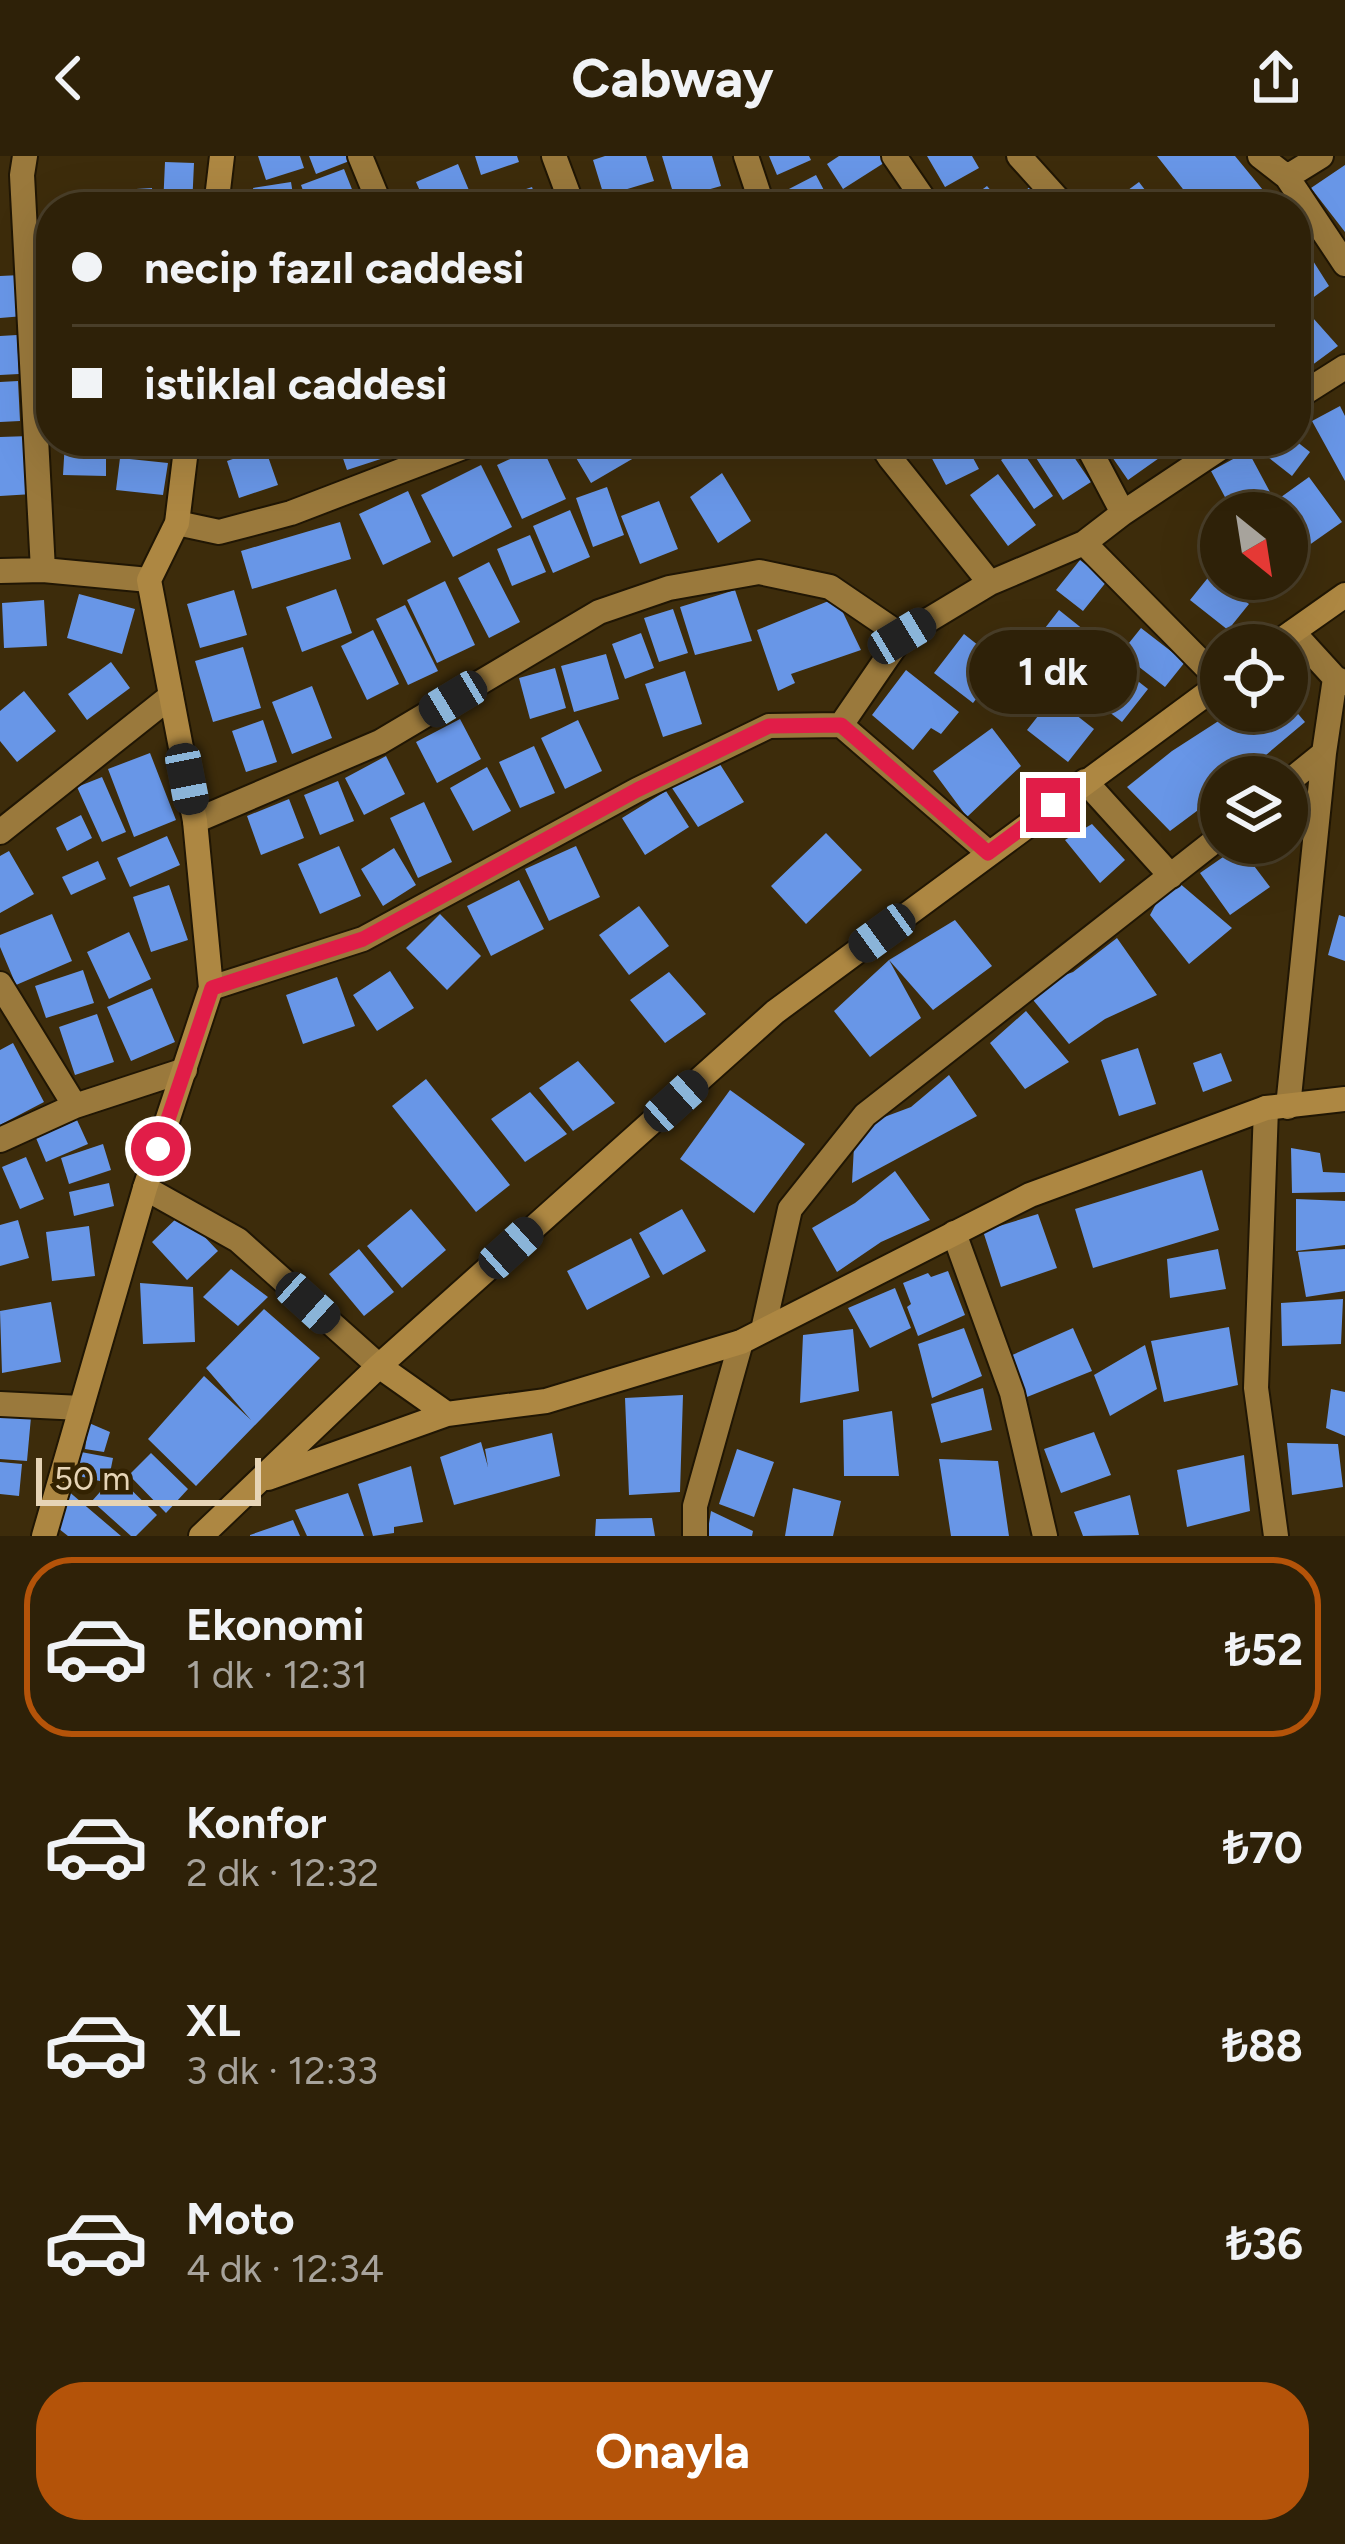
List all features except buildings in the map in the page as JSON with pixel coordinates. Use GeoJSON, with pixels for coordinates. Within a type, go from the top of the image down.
{"type":"FeatureCollection","features":[{"type":"Feature","properties":{"kind":"street"},"geometry":{"type":"LineString","coordinates":[[25,156],[22,175],[36,438]]}},
{"type":"Feature","properties":{"kind":"street"},"geometry":{"type":"LineString","coordinates":[[218,192],[222,156]]}},
{"type":"Feature","properties":{"kind":"street"},"geometry":{"type":"LineString","coordinates":[[359,156],[375,192]]}},
{"type":"Feature","properties":{"kind":"street"},"geometry":{"type":"LineString","coordinates":[[554,156],[567,192]]}},
{"type":"Feature","properties":{"kind":"street"},"geometry":{"type":"LineString","coordinates":[[746,156],[759,192]]}},
{"type":"Feature","properties":{"kind":"street"},"geometry":{"type":"LineString","coordinates":[[894,156],[919,192]]}},
{"type":"Feature","properties":{"kind":"street"},"geometry":{"type":"LineString","coordinates":[[1019,156],[1052,192]]}},
{"type":"Feature","properties":{"kind":"street"},"geometry":{"type":"LineString","coordinates":[[1260,156],[1287,177],[1297,192]]}},
{"type":"Feature","properties":{"kind":"street"},"geometry":{"type":"LineString","coordinates":[[1287,177],[1321,156]]}},
{"type":"Feature","properties":{"kind":"street"},"geometry":{"type":"LineString","coordinates":[[1311,213],[1345,265]]}},
{"type":"Feature","properties":{"kind":"street"},"geometry":{"type":"LineString","coordinates":[[1311,389],[1345,367]]}},
{"type":"Feature","properties":{"kind":"street"},"geometry":{"type":"LineString","coordinates":[[37,456],[43,570]]}},
{"type":"Feature","properties":{"kind":"street"},"geometry":{"type":"LineString","coordinates":[[44,1536],[145,1189],[212,988],[195,821],[149,580],[177,523],[185,456]]}},
{"type":"Feature","properties":{"kind":"street"},"geometry":{"type":"LineString","coordinates":[[177,523],[219,532],[290,513],[440,456]]}},
{"type":"Feature","properties":{"kind":"street"},"geometry":{"type":"LineString","coordinates":[[889,456],[989,583]]}},
{"type":"Feature","properties":{"kind":"street"},"geometry":{"type":"LineString","coordinates":[[1093,456],[1124,513]]}},
{"type":"Feature","properties":{"kind":"street"},"geometry":{"type":"LineString","coordinates":[[841,725],[902,636],[989,583],[1084,543],[1209,456]]}},
{"type":"Feature","properties":{"kind":"street"},"geometry":{"type":"LineString","coordinates":[[1084,543],[1200,661]]}},
{"type":"Feature","properties":{"kind":"street"},"geometry":{"type":"LineString","coordinates":[[0,571],[149,580]]}},
{"type":"Feature","properties":{"kind":"street"},"geometry":{"type":"LineString","coordinates":[[195,821],[380,742],[599,612],[669,589],[759,572],[830,587],[902,636]]}},
{"type":"Feature","properties":{"kind":"street"},"geometry":{"type":"LineString","coordinates":[[1304,624],[1345,596]]}},
{"type":"Feature","properties":{"kind":"street"},"geometry":{"type":"LineString","coordinates":[[1276,1536],[1256,1388],[1277,1107],[1324,753],[1340,680],[1308,656]]}},
{"type":"Feature","properties":{"kind":"street"},"geometry":{"type":"LineString","coordinates":[[0,832],[171,696]]}},
{"type":"Feature","properties":{"kind":"street"},"geometry":{"type":"LineString","coordinates":[[201,1536],[379,1366],[776,1012],[1200,697]]}},
{"type":"Feature","properties":{"kind":"street"},"geometry":{"type":"LineString","coordinates":[[212,988],[363,939],[637,790],[769,726],[841,725],[988,853]]}},
{"type":"Feature","properties":{"kind":"street"},"geometry":{"type":"LineString","coordinates":[[1308,766],[1324,753]]}},
{"type":"Feature","properties":{"kind":"street"},"geometry":{"type":"LineString","coordinates":[[1085,781],[1171,876]]}},
{"type":"Feature","properties":{"kind":"street"},"geometry":{"type":"LineString","coordinates":[[695,1536],[695,1506],[790,1209],[865,1115],[1200,853]]}},
{"type":"Feature","properties":{"kind":"street"},"geometry":{"type":"LineString","coordinates":[[0,984],[75,1106]]}},
{"type":"Feature","properties":{"kind":"street"},"geometry":{"type":"LineString","coordinates":[[0,1140],[75,1106],[184,1070]]}},
{"type":"Feature","properties":{"kind":"street"},"geometry":{"type":"LineString","coordinates":[[256,1482],[447,1414],[546,1401],[752,1336],[1030,1195],[1277,1107],[1345,1100]]}},
{"type":"Feature","properties":{"kind":"street"},"geometry":{"type":"LineString","coordinates":[[145,1189],[238,1240],[379,1366],[447,1414]]}},
{"type":"Feature","properties":{"kind":"street"},"geometry":{"type":"LineString","coordinates":[[954,1233],[1012,1393],[1045,1536]]}},
{"type":"Feature","properties":{"kind":"street"},"geometry":{"type":"LineString","coordinates":[[0,1404],[81,1408]]}},
{"type":"Feature","properties":{"kind":"route"},"geometry":{"type":"LineString","coordinates":[[158,1149],[212,988],[363,939],[637,790],[769,726],[841,725],[988,853],[1053,805]]}}]}
